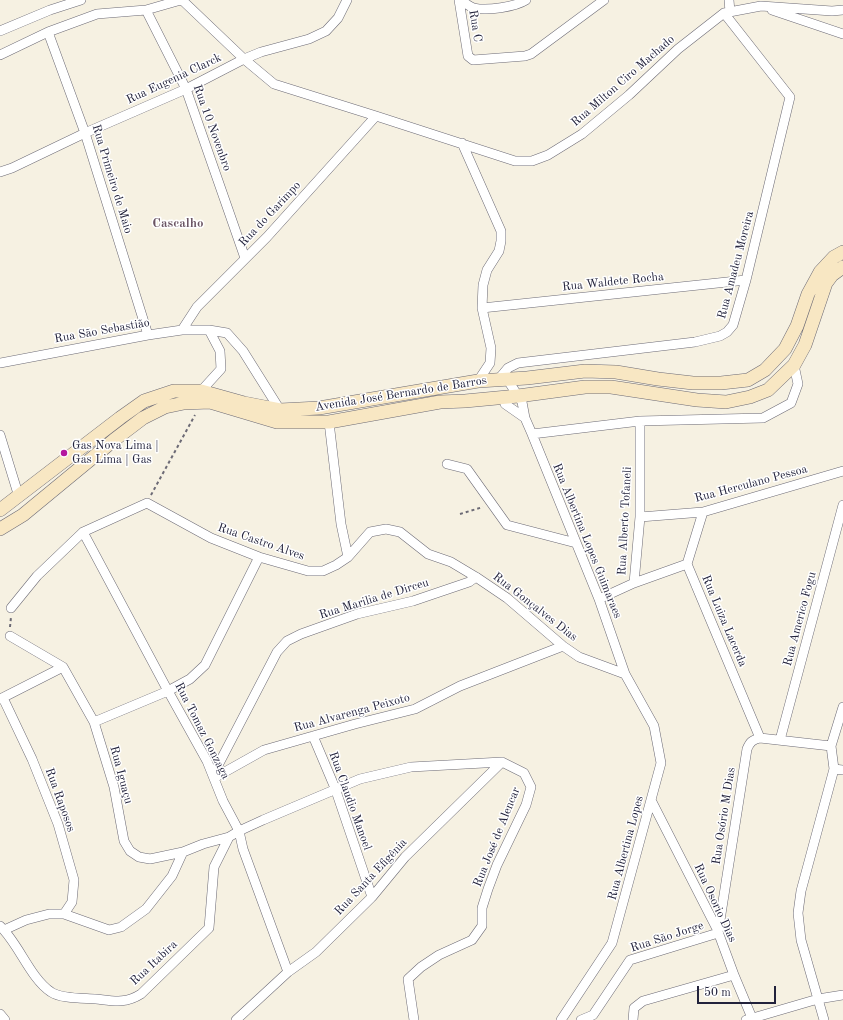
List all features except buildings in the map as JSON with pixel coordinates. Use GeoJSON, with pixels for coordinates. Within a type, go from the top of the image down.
{"type":"FeatureCollection","features":[{"type":"Feature","properties":{"kind":"main road","name":"Avenida José Bernardo de Barros"},"geometry":{"type":"LineString","coordinates":[[0,510],[19,497],[144,400],[174,391],[280,410],[319,408],[478,381],[502,380],[585,371],[616,372],[658,380],[693,383],[721,383],[748,380],[765,370],[786,349],[798,326],[808,294],[820,272],[834,257],[843,252]]}},
{"type":"Feature","properties":{"kind":"main road","name":"Avenida José Bernardo de Barros"},"geometry":{"type":"LineString","coordinates":[[0,529],[23,515],[114,440],[144,418],[165,407],[184,403],[201,397],[210,402],[277,422],[329,422],[440,402],[465,402],[585,387],[612,387],[697,400],[726,402],[750,397],[768,390],[794,365],[805,346],[826,284],[832,275],[843,267]]}},
{"type":"Feature","properties":{"kind":"street"},"geometry":{"type":"LineString","coordinates":[[0,31],[50,10],[81,0]]}},
{"type":"Feature","properties":{"kind":"street"},"geometry":{"type":"LineString","coordinates":[[0,55],[48,32],[97,14],[146,10],[181,0]]}},
{"type":"Feature","properties":{"kind":"street","name":"Rua Milton Ciro Machado"},"geometry":{"type":"LineString","coordinates":[[181,0],[244,59],[274,84],[515,161],[532,161],[548,155],[582,134],[629,95],[678,49],[727,12],[761,6],[832,11],[843,10]]}},
{"type":"Feature","properties":{"kind":"street","name":"Rua Eugenia Clarck"},"geometry":{"type":"LineString","coordinates":[[0,172],[12,168],[85,133],[186,89],[244,59],[261,52],[309,39],[326,31],[338,18],[347,0]]}},
{"type":"Feature","properties":{"kind":"street"},"geometry":{"type":"LineString","coordinates":[[460,0],[473,8],[498,8],[520,3],[526,0]]}},
{"type":"Feature","properties":{"kind":"street","name":"Rua C"},"geometry":{"type":"LineString","coordinates":[[460,0],[468,56],[473,60],[525,56],[531,54],[604,0]]}},
{"type":"Feature","properties":{"kind":"street"},"geometry":{"type":"LineString","coordinates":[[727,12],[730,0]]}},
{"type":"Feature","properties":{"kind":"street"},"geometry":{"type":"LineString","coordinates":[[761,6],[843,34]]}},
{"type":"Feature","properties":{"kind":"street","name":"Rua 10 Novenbro"},"geometry":{"type":"LineString","coordinates":[[146,10],[186,89],[245,258]]}},
{"type":"Feature","properties":{"kind":"street","name":"Rua Amadeu Moreira"},"geometry":{"type":"LineString","coordinates":[[502,380],[508,368],[518,363],[695,342],[720,336],[727,332],[733,325],[746,280],[790,97],[727,12]]}},
{"type":"Feature","properties":{"kind":"street","name":"Rua Primeiro de Maio"},"geometry":{"type":"LineString","coordinates":[[48,32],[85,133],[148,335]]}},
{"type":"Feature","properties":{"kind":"street","name":"Rua do Garimpo"},"geometry":{"type":"LineString","coordinates":[[182,330],[196,307],[267,238],[376,116]]}},
{"type":"Feature","properties":{"kind":"street"},"geometry":{"type":"LineString","coordinates":[[462,143],[501,231],[499,251],[487,270],[483,285],[482,308],[491,348],[490,363],[478,381]]}},
{"type":"Feature","properties":{"kind":"street","name":"Rua Waldete Rocha"},"geometry":{"type":"LineString","coordinates":[[482,308],[746,280]]}},
{"type":"Feature","properties":{"kind":"street","name":"Rua São Sebastião"},"geometry":{"type":"LineString","coordinates":[[0,363],[182,330],[209,330],[227,333],[243,351],[280,410]]}},
{"type":"Feature","properties":{"kind":"street"},"geometry":{"type":"LineString","coordinates":[[201,397],[221,369],[220,351],[209,330]]}},
{"type":"Feature","properties":{"kind":"street"},"geometry":{"type":"LineString","coordinates":[[532,434],[640,421],[763,418],[791,403],[798,384],[794,365]]}},
{"type":"Feature","properties":{"kind":"street","name":"Rua Albertina Lopes Guimaraes"},"geometry":{"type":"LineString","coordinates":[[502,380],[522,402],[532,434],[599,599],[625,674]]}},
{"type":"Feature","properties":{"kind":"street"},"geometry":{"type":"LineString","coordinates":[[452,385],[453,390],[465,402]]}},
{"type":"Feature","properties":{"kind":"street","name":"Avenida José Bernardo de Barros"},"geometry":{"type":"LineString","coordinates":[[465,402],[505,404],[518,396]]}},
{"type":"Feature","properties":{"kind":"street"},"geometry":{"type":"LineString","coordinates":[[505,404],[526,418]]}},
{"type":"Feature","properties":{"kind":"street","name":"Rua Alberto Tofaneli"},"geometry":{"type":"LineString","coordinates":[[599,599],[634,583],[640,517],[640,421]]}},
{"type":"Feature","properties":{"kind":"street"},"geometry":{"type":"LineString","coordinates":[[329,422],[341,524],[348,556]]}},
{"type":"Feature","properties":{"kind":"street"},"geometry":{"type":"LineString","coordinates":[[0,434],[19,497]]}},
{"type":"Feature","properties":{"kind":"street"},"geometry":{"type":"LineString","coordinates":[[447,464],[467,469],[507,525],[576,543]]}},
{"type":"Feature","properties":{"kind":"street","name":"Rua Herculano Pessoa"},"geometry":{"type":"LineString","coordinates":[[640,517],[703,512],[843,471]]}},
{"type":"Feature","properties":{"kind":"street"},"geometry":{"type":"LineString","coordinates":[[11,608],[37,576],[83,532],[147,503]]}},
{"type":"Feature","properties":{"kind":"street","name":"Rua Castro Alves"},"geometry":{"type":"LineString","coordinates":[[147,503],[211,538],[259,557],[308,571],[323,572],[348,556]]}},
{"type":"Feature","properties":{"kind":"street","name":"Rua Americo Fogu"},"geometry":{"type":"LineString","coordinates":[[780,740],[843,505]]}},
{"type":"Feature","properties":{"kind":"street"},"geometry":{"type":"LineString","coordinates":[[634,583],[687,564],[703,512]]}},
{"type":"Feature","properties":{"kind":"street","name":"Rua Gonçalves Dias"},"geometry":{"type":"LineString","coordinates":[[348,556],[370,532],[386,529],[400,532],[428,554],[451,562],[507,598],[563,646],[580,657],[625,674]]}},
{"type":"Feature","properties":{"kind":"street","name":"Rua Tomaz Gonzaga"},"geometry":{"type":"LineString","coordinates":[[83,532],[207,761],[223,801],[239,831],[243,849],[288,972]]}},
{"type":"Feature","properties":{"kind":"street"},"geometry":{"type":"LineString","coordinates":[[94,722],[168,691],[190,679],[205,665],[259,557]]}},
{"type":"Feature","properties":{"kind":"street","name":"Rua Luiza Lacerda"},"geometry":{"type":"LineString","coordinates":[[687,564],[760,738]]}},
{"type":"Feature","properties":{"kind":"street","name":"Rua Marilia de Dirceu"},"geometry":{"type":"LineString","coordinates":[[214,777],[277,652],[287,641],[301,634],[357,614],[413,600],[469,582],[476,577]]}},
{"type":"Feature","properties":{"kind":"street"},"geometry":{"type":"LineString","coordinates":[[10,636],[63,667]]}},
{"type":"Feature","properties":{"kind":"street","name":"Rua Alvarenga Peixoto"},"geometry":{"type":"LineString","coordinates":[[214,777],[264,750],[415,709],[460,686],[563,646]]}},
{"type":"Feature","properties":{"kind":"street"},"geometry":{"type":"LineString","coordinates":[[2,698],[63,667]]}},
{"type":"Feature","properties":{"kind":"street","name":"Rua Iguaçu"},"geometry":{"type":"LineString","coordinates":[[63,667],[94,722],[114,787],[124,841],[130,851],[139,858],[150,859],[182,852],[203,844],[229,837],[239,831]]}},
{"type":"Feature","properties":{"kind":"street","name":"Rua Albertina Lopes"},"geometry":{"type":"LineString","coordinates":[[561,1020],[612,943],[660,763],[654,726],[625,674]]}},
{"type":"Feature","properties":{"kind":"street","name":"Rua Raposos"},"geometry":{"type":"LineString","coordinates":[[2,698],[32,758],[58,824],[74,880],[72,902],[64,914]]}},
{"type":"Feature","properties":{"kind":"street"},"geometry":{"type":"LineString","coordinates":[[824,1020],[801,940],[798,913],[801,891],[839,770],[831,746],[843,707]]}},
{"type":"Feature","properties":{"kind":"street","name":"Rua Claudio Manoel"},"geometry":{"type":"LineString","coordinates":[[313,736],[335,788],[372,897]]}},
{"type":"Feature","properties":{"kind":"street"},"geometry":{"type":"LineString","coordinates":[[760,738],[831,746]]}},
{"type":"Feature","properties":{"kind":"street","name":"Rua Osório M Dias"},"geometry":{"type":"LineString","coordinates":[[718,933],[747,749],[749,743],[754,739],[760,738]]}},
{"type":"Feature","properties":{"kind":"street","name":"Rua José de Alencar"},"geometry":{"type":"LineString","coordinates":[[239,831],[360,778],[411,767],[502,762],[524,773],[531,787],[526,805],[497,865],[488,890],[482,908],[482,926],[472,940],[439,955],[421,967],[408,979],[414,1020]]}},
{"type":"Feature","properties":{"kind":"street","name":"Rua Santa Efigênia"},"geometry":{"type":"LineString","coordinates":[[236,1020],[288,972],[316,952],[372,897],[405,857],[502,762]]}},
{"type":"Feature","properties":{"kind":"street","name":"Rua Osorio Dias"},"geometry":{"type":"LineString","coordinates":[[651,800],[718,933],[749,1019]]}},
{"type":"Feature","properties":{"kind":"street","name":"Rua Itabira"},"geometry":{"type":"LineString","coordinates":[[2,928],[39,981],[51,993],[66,997],[122,1001],[132,999],[141,994],[208,928],[214,867],[229,837]]}},
{"type":"Feature","properties":{"kind":"street"},"geometry":{"type":"LineString","coordinates":[[2,928],[49,914],[64,914],[108,930],[121,927],[146,909],[172,876],[182,852]]}},
{"type":"Feature","properties":{"kind":"street","name":"Rua São Jorge"},"geometry":{"type":"LineString","coordinates":[[581,1020],[593,1015],[630,960],[718,933]]}},
{"type":"Feature","properties":{"kind":"street"},"geometry":{"type":"LineString","coordinates":[[633,1020],[634,1008],[643,1001],[734,975]]}},
{"type":"Feature","properties":{"kind":"street"},"geometry":{"type":"LineString","coordinates":[[749,1019],[818,999],[843,995]]}},
{"type":"Feature","properties":{"kind":"street"},"geometry":{"type":"LineString","coordinates":[[0,1014],[5,1020]]}},
{"type":"Feature","properties":{"kind":"path"},"geometry":{"type":"LineString","coordinates":[[147,503],[201,397]]}},
{"type":"Feature","properties":{"kind":"path"},"geometry":{"type":"LineString","coordinates":[[460,514],[492,505]]}},
{"type":"Feature","properties":{"kind":"path"},"geometry":{"type":"LineString","coordinates":[[10,636],[11,608]]}},
{"type":"Feature","properties":{"kind":"place","name":"Gas Nova Lima | Gas Lima | Gas"},"geometry":{"type":"Point","coordinates":[64,453]}},
{"type":"Feature","properties":{"kind":"district","name":"Cascalho"},"geometry":{"type":"Point","coordinates":[178,224]}}]}
